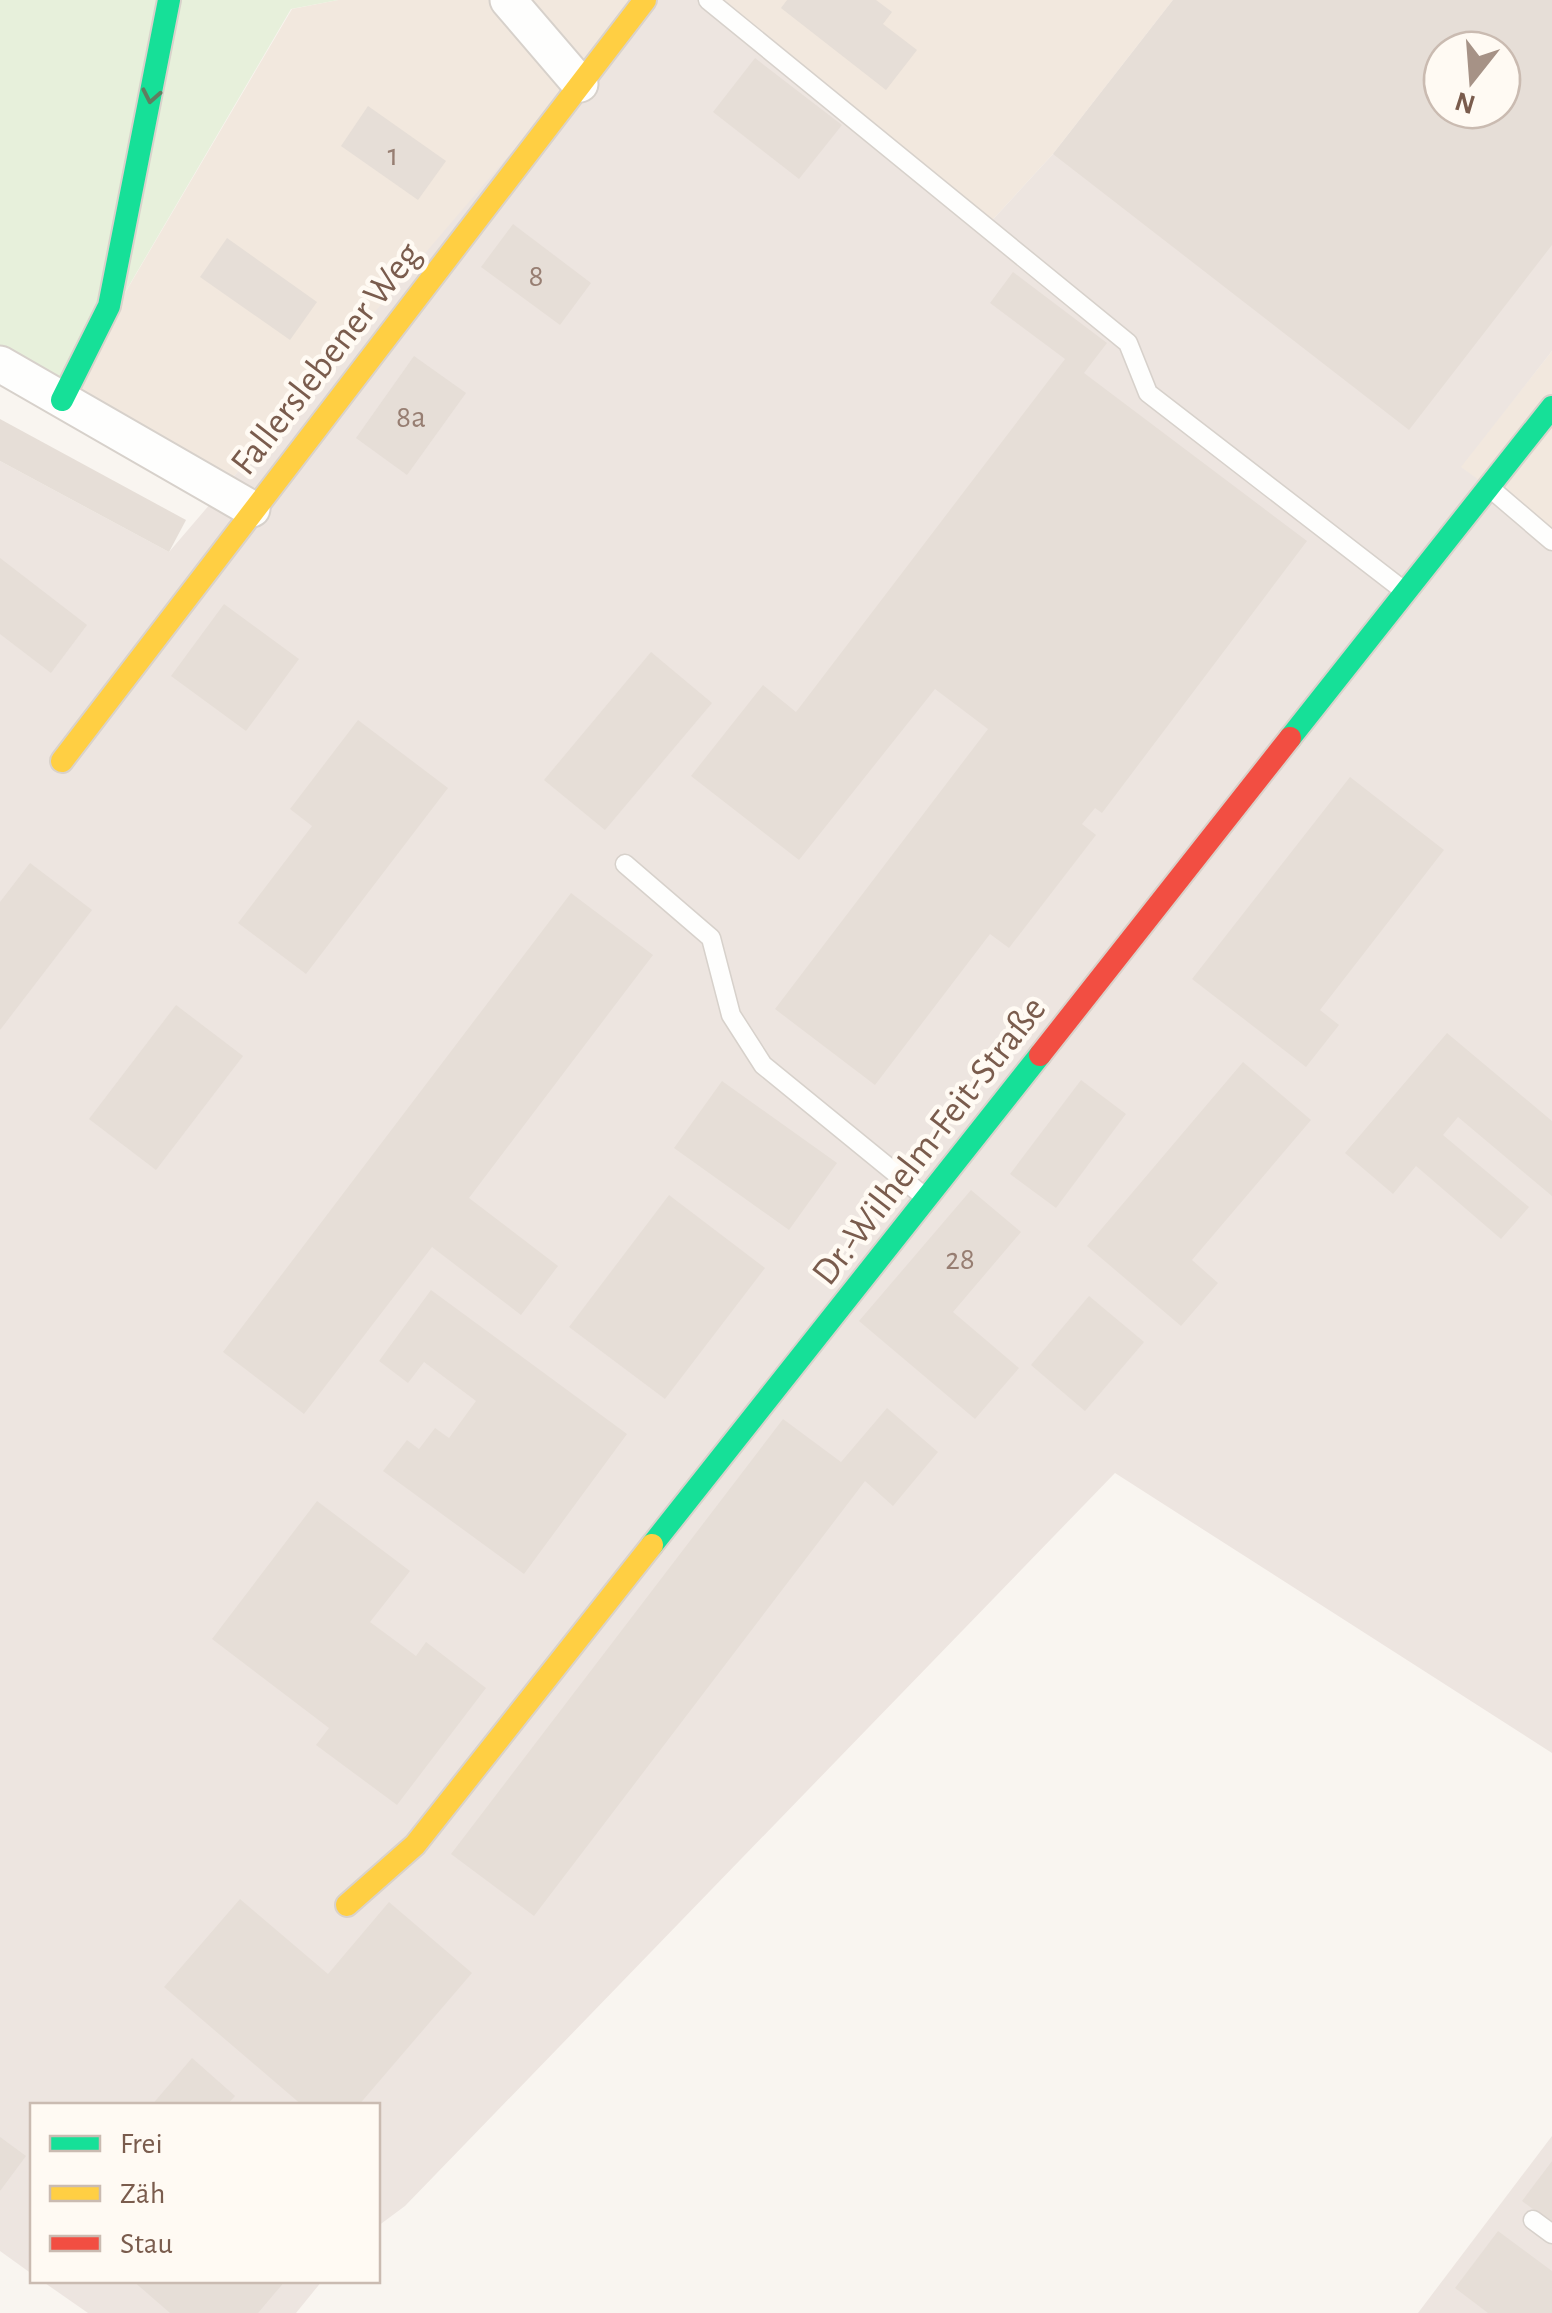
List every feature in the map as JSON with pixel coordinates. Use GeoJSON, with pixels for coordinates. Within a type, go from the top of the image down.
{"type":"FeatureCollection","features":[{"type":"Feature","properties":{"kind":"street"},"geometry":{"type":"LineString","coordinates":[[62,400],[109,306],[170,0]]}},
{"type":"Feature","properties":{"kind":"street"},"geometry":{"type":"LineString","coordinates":[[508,0],[580,84]]}},
{"type":"Feature","properties":{"kind":"street","name":"Fallerslebener Weg"},"geometry":{"type":"LineString","coordinates":[[62,761],[645,0]]}},
{"type":"Feature","properties":{"kind":"street"},"geometry":{"type":"LineString","coordinates":[[0,364],[252,509]]}},
{"type":"Feature","properties":{"kind":"street","name":"Dr.-Wilhelm-Feit-Straße"},"geometry":{"type":"LineString","coordinates":[[348,1906],[415,1845],[1552,406]]}},
{"type":"Feature","properties":{"kind":"lane"},"geometry":{"type":"LineString","coordinates":[[708,0],[1128,343],[1148,393],[1408,593]]}},
{"type":"Feature","properties":{"kind":"lane"},"geometry":{"type":"LineString","coordinates":[[1490,488],[1552,540]]}},
{"type":"Feature","properties":{"kind":"lane"},"geometry":{"type":"LineString","coordinates":[[624,864],[711,938],[730,1015],[763,1065],[926,1198]]}},
{"type":"Feature","properties":{"kind":"lane"},"geometry":{"type":"LineString","coordinates":[[1534,2220],[1552,2234]]}},
{"type":"Feature","properties":{"kind":"shaded area"},"geometry":{"type":"Polygon","coordinates":[[[338,0],[645,0],[580,84],[221,491],[62,400],[292,9],[338,0]]]}},
{"type":"Feature","properties":{"kind":"shaded area"},"geometry":{"type":"Polygon","coordinates":[[[642,0],[708,0],[986,227],[1053,154],[1173,0],[1552,0],[1552,351],[1461,467],[1552,533],[1552,1753],[1115,1473],[405,2206],[380,2225],[380,2103],[30,2103],[30,2273],[0,2251],[0,461],[169,552],[642,0]]]}},
{"type":"Feature","properties":{"kind":"shaded area"},"geometry":{"type":"Polygon","coordinates":[[[708,0],[1173,0],[1053,154],[986,227],[708,0]]]}},
{"type":"Feature","properties":{"kind":"shaded area"},"geometry":{"type":"Polygon","coordinates":[[[1552,351],[1552,533],[1460,467],[1552,351]]]}},
{"type":"Feature","properties":{"kind":"shaded area"},"geometry":{"type":"Polygon","coordinates":[[[1552,2136],[1552,2313],[1418,2313],[1552,2136]]]}},
{"type":"Feature","properties":{"kind":"shaded area"},"geometry":{"type":"Polygon","coordinates":[[[45,2283],[320,2283],[296,2313],[88,2313],[45,2283]]]}},
{"type":"Feature","properties":{"kind":"green space"},"geometry":{"type":"Polygon","coordinates":[[[0,0],[338,0],[291,9],[62,400],[0,364],[0,0]]]}},
{"type":"Feature","properties":{"kind":"building"},"geometry":{"type":"Polygon","coordinates":[[[787,0],[876,0],[892,12],[883,24],[917,50],[886,90],[781,8],[787,0]]]}},
{"type":"Feature","properties":{"kind":"building"},"geometry":{"type":"Polygon","coordinates":[[[1173,0],[1552,0],[1552,245],[1409,430],[1053,154],[1173,0]]]}},
{"type":"Feature","properties":{"kind":"building"},"geometry":{"type":"Polygon","coordinates":[[[755,58],[842,125],[799,179],[713,112],[755,58]]]}},
{"type":"Feature","properties":{"kind":"building"},"geometry":{"type":"Polygon","coordinates":[[[368,106],[446,161],[418,200],[341,146],[368,106]]]}},
{"type":"Feature","properties":{"kind":"building"},"geometry":{"type":"Polygon","coordinates":[[[513,224],[591,283],[560,325],[481,267],[513,224]]]}},
{"type":"Feature","properties":{"kind":"building"},"geometry":{"type":"Polygon","coordinates":[[[227,238],[317,302],[290,340],[200,277],[227,238]]]}},
{"type":"Feature","properties":{"kind":"building"},"geometry":{"type":"Polygon","coordinates":[[[1013,272],[1107,343],[1084,373],[1307,541],[1102,813],[1095,808],[1082,824],[1096,835],[1009,948],[990,934],[875,1085],[775,1009],[988,729],[935,689],[799,860],[691,776],[763,685],[796,712],[1065,359],[990,303],[1013,272]]]}},
{"type":"Feature","properties":{"kind":"building"},"geometry":{"type":"Polygon","coordinates":[[[414,356],[466,393],[407,475],[356,438],[414,356]]]}},
{"type":"Feature","properties":{"kind":"building"},"geometry":{"type":"Polygon","coordinates":[[[0,419],[186,520],[169,552],[0,461],[0,419]]]}},
{"type":"Feature","properties":{"kind":"building"},"geometry":{"type":"Polygon","coordinates":[[[0,558],[87,625],[51,673],[0,634],[0,558]]]}},
{"type":"Feature","properties":{"kind":"building"},"geometry":{"type":"Polygon","coordinates":[[[224,604],[299,659],[246,731],[171,676],[224,604]]]}},
{"type":"Feature","properties":{"kind":"building"},"geometry":{"type":"Polygon","coordinates":[[[651,652],[712,703],[605,830],[544,780],[651,652]]]}},
{"type":"Feature","properties":{"kind":"building"},"geometry":{"type":"Polygon","coordinates":[[[358,720],[448,788],[306,974],[238,923],[312,826],[290,809],[358,720]]]}},
{"type":"Feature","properties":{"kind":"building"},"geometry":{"type":"Polygon","coordinates":[[[1350,777],[1444,850],[1320,1010],[1339,1025],[1306,1067],[1192,979],[1350,777]]]}},
{"type":"Feature","properties":{"kind":"building"},"geometry":{"type":"Polygon","coordinates":[[[30,863],[92,910],[0,1030],[0,902],[30,863]]]}},
{"type":"Feature","properties":{"kind":"building"},"geometry":{"type":"Polygon","coordinates":[[[571,893],[653,955],[469,1198],[558,1266],[521,1315],[432,1247],[304,1414],[223,1352],[571,893]]]}},
{"type":"Feature","properties":{"kind":"building"},"geometry":{"type":"Polygon","coordinates":[[[176,1005],[243,1056],[156,1170],[89,1119],[176,1005]]]}},
{"type":"Feature","properties":{"kind":"building"},"geometry":{"type":"Polygon","coordinates":[[[1447,1033],[1552,1121],[1552,1196],[1458,1117],[1443,1135],[1529,1207],[1501,1239],[1416,1166],[1393,1194],[1345,1153],[1447,1033]]]}},
{"type":"Feature","properties":{"kind":"building"},"geometry":{"type":"Polygon","coordinates":[[[1243,1062],[1311,1120],[1192,1260],[1218,1283],[1181,1326],[1087,1246],[1243,1062]]]}},
{"type":"Feature","properties":{"kind":"building"},"geometry":{"type":"Polygon","coordinates":[[[1081,1080],[1126,1114],[1056,1208],[1010,1174],[1081,1080]]]}},
{"type":"Feature","properties":{"kind":"building"},"geometry":{"type":"Polygon","coordinates":[[[722,1081],[837,1163],[789,1230],[674,1148],[722,1081]]]}},
{"type":"Feature","properties":{"kind":"building"},"geometry":{"type":"Polygon","coordinates":[[[971,1190],[1021,1232],[953,1312],[1019,1368],[975,1419],[859,1321],[971,1190]]]}},
{"type":"Feature","properties":{"kind":"building"},"geometry":{"type":"Polygon","coordinates":[[[669,1195],[765,1268],[665,1399],[569,1327],[669,1195]]]}},
{"type":"Feature","properties":{"kind":"building"},"geometry":{"type":"Polygon","coordinates":[[[431,1290],[627,1434],[524,1574],[383,1471],[407,1440],[419,1449],[435,1428],[449,1438],[476,1401],[424,1362],[408,1383],[379,1361],[431,1290]]]}},
{"type":"Feature","properties":{"kind":"building"},"geometry":{"type":"Polygon","coordinates":[[[1089,1296],[1144,1342],[1085,1411],[1031,1365],[1089,1296]]]}},
{"type":"Feature","properties":{"kind":"building"},"geometry":{"type":"Polygon","coordinates":[[[887,1408],[938,1452],[893,1506],[865,1481],[534,1916],[451,1854],[783,1419],[841,1462],[887,1408]]]}},
{"type":"Feature","properties":{"kind":"building"},"geometry":{"type":"Polygon","coordinates":[[[317,1501],[410,1571],[370,1622],[416,1656],[426,1642],[486,1688],[397,1805],[316,1745],[329,1728],[212,1639],[317,1501]]]}},
{"type":"Feature","properties":{"kind":"building"},"geometry":{"type":"Polygon","coordinates":[[[240,1899],[328,1974],[389,1902],[472,1973],[361,2103],[299,2103],[164,1987],[240,1899]]]}},
{"type":"Feature","properties":{"kind":"building"},"geometry":{"type":"Polygon","coordinates":[[[192,2058],[235,2096],[229,2103],[154,2103],[192,2058]]]}},
{"type":"Feature","properties":{"kind":"building"},"geometry":{"type":"Polygon","coordinates":[[[0,2137],[26,2156],[0,2191],[0,2137]]]}},
{"type":"Feature","properties":{"kind":"building"},"geometry":{"type":"Polygon","coordinates":[[[1552,2161],[1552,2223],[1522,2201],[1552,2161]]]}},
{"type":"Feature","properties":{"kind":"building"},"geometry":{"type":"Polygon","coordinates":[[[1498,2231],[1552,2271],[1552,2313],[1488,2313],[1455,2288],[1498,2231]]]}},
{"type":"Feature","properties":{"kind":"building"},"geometry":{"type":"Polygon","coordinates":[[[135,2283],[283,2283],[258,2313],[170,2313],[135,2283]]]}},
{"type":"Feature","properties":{"kind":"traffic: fast"},"geometry":{"type":"LineString","coordinates":[[62,400],[109,306],[169,0]]}},
{"type":"Feature","properties":{"kind":"traffic: fast"},"geometry":{"type":"LineString","coordinates":[[1290,738],[1552,407]]}},
{"type":"Feature","properties":{"kind":"traffic: fast"},"geometry":{"type":"LineString","coordinates":[[652,1545],[1040,1055]]}},
{"type":"Feature","properties":{"kind":"traffic: slow"},"geometry":{"type":"LineString","coordinates":[[62,761],[645,0]]}},
{"type":"Feature","properties":{"kind":"traffic: slow"},"geometry":{"type":"LineString","coordinates":[[347,1905],[415,1845],[652,1545]]}},
{"type":"Feature","properties":{"kind":"traffic: jam"},"geometry":{"type":"LineString","coordinates":[[1040,1055],[1290,738]]}}]}
